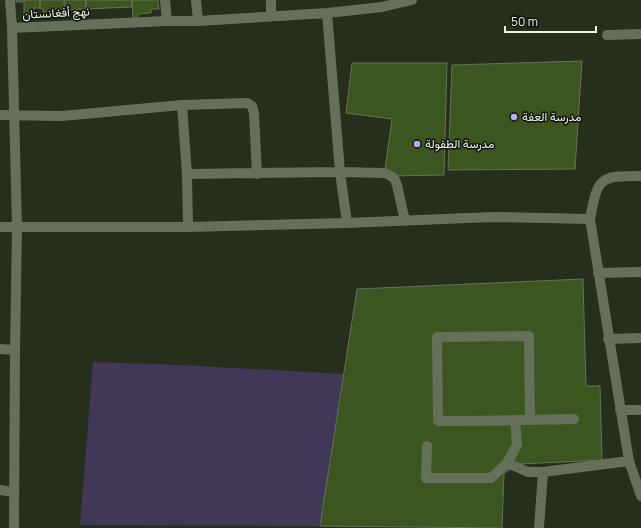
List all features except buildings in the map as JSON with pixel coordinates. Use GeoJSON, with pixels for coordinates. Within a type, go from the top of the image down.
{"type":"FeatureCollection","features":[{"type":"Feature","properties":{"kind":"street"},"geometry":{"type":"LineString","coordinates":[[10,0],[17,228],[14,350],[14,528]]}},
{"type":"Feature","properties":{"kind":"street"},"geometry":{"type":"LineString","coordinates":[[165,0],[167,21]]}},
{"type":"Feature","properties":{"kind":"street"},"geometry":{"type":"LineString","coordinates":[[196,0],[198,21]]}},
{"type":"Feature","properties":{"kind":"street"},"geometry":{"type":"LineString","coordinates":[[271,0],[271,16]]}},
{"type":"Feature","properties":{"kind":"street","name":"نهج أفغانستان"},"geometry":{"type":"LineString","coordinates":[[12,28],[198,21],[327,13],[412,0]]}},
{"type":"Feature","properties":{"kind":"street"},"geometry":{"type":"LineString","coordinates":[[327,13],[340,172],[347,223]]}},
{"type":"Feature","properties":{"kind":"street"},"geometry":{"type":"LineString","coordinates":[[607,36],[641,34]]}},
{"type":"Feature","properties":{"kind":"street"},"geometry":{"type":"LineString","coordinates":[[0,115],[62,116],[182,105],[247,103],[252,106],[254,113],[257,174]]}},
{"type":"Feature","properties":{"kind":"street"},"geometry":{"type":"LineString","coordinates":[[182,105],[187,174],[188,227]]}},
{"type":"Feature","properties":{"kind":"street"},"geometry":{"type":"LineString","coordinates":[[187,174],[340,172],[385,173],[394,178],[397,185],[405,221]]}},
{"type":"Feature","properties":{"kind":"street"},"geometry":{"type":"LineString","coordinates":[[641,176],[614,176],[606,178],[599,186],[594,196],[590,218],[608,339],[629,461],[641,496]]}},
{"type":"Feature","properties":{"kind":"street"},"geometry":{"type":"LineString","coordinates":[[0,227],[188,227],[347,223],[492,217],[590,218]]}},
{"type":"Feature","properties":{"kind":"street"},"geometry":{"type":"LineString","coordinates":[[598,273],[641,272]]}},
{"type":"Feature","properties":{"kind":"street"},"geometry":{"type":"LineString","coordinates":[[530,420],[529,336],[437,337],[438,421],[530,420],[574,419]]}},
{"type":"Feature","properties":{"kind":"street"},"geometry":{"type":"LineString","coordinates":[[608,339],[641,338]]}},
{"type":"Feature","properties":{"kind":"street"},"geometry":{"type":"LineString","coordinates":[[0,349],[14,350]]}},
{"type":"Feature","properties":{"kind":"street"},"geometry":{"type":"LineString","coordinates":[[620,410],[641,410]]}},
{"type":"Feature","properties":{"kind":"street"},"geometry":{"type":"LineString","coordinates":[[427,446],[426,478],[491,478],[507,463],[517,445],[515,420]]}},
{"type":"Feature","properties":{"kind":"street"},"geometry":{"type":"LineString","coordinates":[[507,463],[528,472],[543,472],[629,461]]}},
{"type":"Feature","properties":{"kind":"street"},"geometry":{"type":"LineString","coordinates":[[539,528],[543,472]]}},
{"type":"Feature","properties":{"kind":"street"},"geometry":{"type":"LineString","coordinates":[[0,490],[14,492]]}},
{"type":"Feature","properties":{"kind":"shaded area"},"geometry":{"type":"Polygon","coordinates":[[[93,362],[344,374],[320,526],[80,525],[93,362]]]}},
{"type":"Feature","properties":{"kind":"place","name":"مدرسة العفة"},"geometry":{"type":"Point","coordinates":[514,117]}},
{"type":"Feature","properties":{"kind":"place","name":"مدرسة الطفولة"},"geometry":{"type":"Point","coordinates":[417,144]}}]}
